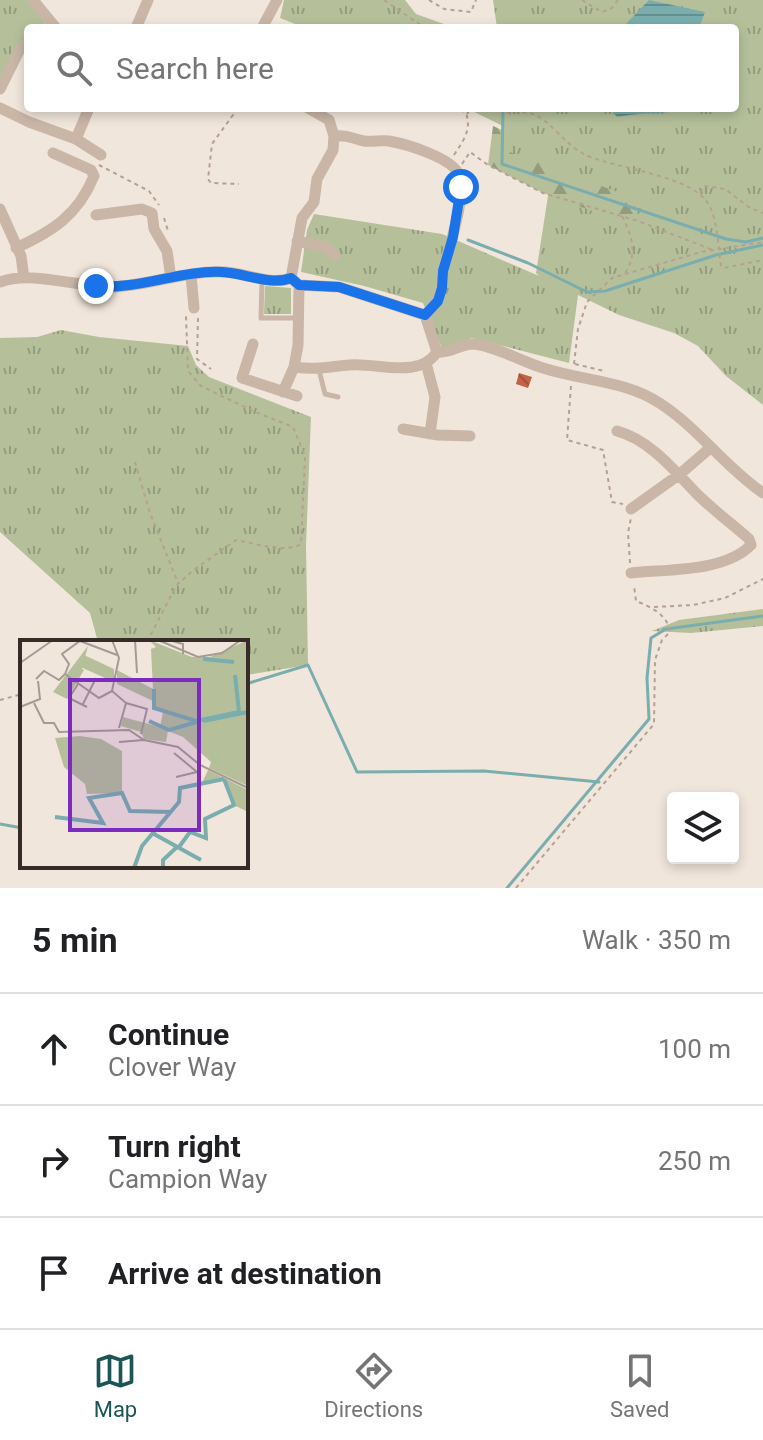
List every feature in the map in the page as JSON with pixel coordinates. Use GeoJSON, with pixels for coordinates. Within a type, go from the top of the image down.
{"type":"FeatureCollection","features":[{"type":"Feature","properties":{"kind":"street"},"geometry":{"type":"LineString","coordinates":[[33,0],[50,24]]}},
{"type":"Feature","properties":{"kind":"street"},"geometry":{"type":"LineString","coordinates":[[138,24],[148,0]]}},
{"type":"Feature","properties":{"kind":"street"},"geometry":{"type":"LineString","coordinates":[[264,24],[277,0]]}},
{"type":"Feature","properties":{"kind":"street"},"geometry":{"type":"LineString","coordinates":[[0,89],[24,46]]}},
{"type":"Feature","properties":{"kind":"street"},"geometry":{"type":"LineString","coordinates":[[0,108],[76,139],[101,160]]}},
{"type":"Feature","properties":{"kind":"street"},"geometry":{"type":"LineString","coordinates":[[76,139],[87,112]]}},
{"type":"Feature","properties":{"kind":"street"},"geometry":{"type":"LineString","coordinates":[[283,392],[294,367],[298,345],[297,241],[302,218],[314,202],[317,179],[333,150],[334,136],[329,120],[315,112]]}},
{"type":"Feature","properties":{"kind":"street"},"geometry":{"type":"LineString","coordinates":[[334,136],[347,135],[361,140],[397,143],[453,166],[461,187],[453,237],[438,301],[425,315]]}},
{"type":"Feature","properties":{"kind":"street"},"geometry":{"type":"LineString","coordinates":[[16,248],[47,234],[69,216],[86,194],[94,176],[91,170],[53,153]]}},
{"type":"Feature","properties":{"kind":"street"},"geometry":{"type":"LineString","coordinates":[[0,209],[21,256],[24,278]]}},
{"type":"Feature","properties":{"kind":"street"},"geometry":{"type":"LineString","coordinates":[[96,215],[142,209],[152,213],[154,229],[167,251],[171,278]]}},
{"type":"Feature","properties":{"kind":"street"},"geometry":{"type":"LineString","coordinates":[[297,241],[326,247],[335,255]]}},
{"type":"Feature","properties":{"kind":"street"},"geometry":{"type":"LineString","coordinates":[[0,282],[24,278],[107,287],[225,272],[279,282],[339,287],[425,315]]}},
{"type":"Feature","properties":{"kind":"street"},"geometry":{"type":"LineString","coordinates":[[191,275],[192,310]]}},
{"type":"Feature","properties":{"kind":"street"},"geometry":{"type":"LineString","coordinates":[[425,315],[437,352]]}},
{"type":"Feature","properties":{"kind":"street"},"geometry":{"type":"LineString","coordinates":[[253,344],[242,378],[297,396]]}},
{"type":"Feature","properties":{"kind":"street"},"geometry":{"type":"LineString","coordinates":[[437,352],[481,345],[540,367],[614,383],[644,394],[675,414],[731,469],[763,493]]}},
{"type":"Feature","properties":{"kind":"street"},"geometry":{"type":"LineString","coordinates":[[294,367],[319,370],[350,365],[396,368],[426,363],[437,352]]}},
{"type":"Feature","properties":{"kind":"street"},"geometry":{"type":"LineString","coordinates":[[426,363],[435,397],[430,434]]}},
{"type":"Feature","properties":{"kind":"street"},"geometry":{"type":"LineString","coordinates":[[403,429],[470,436]]}},
{"type":"Feature","properties":{"kind":"street"},"geometry":{"type":"LineString","coordinates":[[617,431],[629,434],[668,463],[697,494],[749,539],[751,545],[745,552],[708,567],[631,573]]}},
{"type":"Feature","properties":{"kind":"street"},"geometry":{"type":"LineString","coordinates":[[631,509],[710,448]]}},
{"type":"Feature","properties":{"kind":"lane"},"geometry":{"type":"LineString","coordinates":[[262,279],[261,318],[299,318]]}},
{"type":"Feature","properties":{"kind":"lane"},"geometry":{"type":"LineString","coordinates":[[319,370],[325,394],[338,397]]}},
{"type":"Feature","properties":{"kind":"path"},"geometry":{"type":"LineString","coordinates":[[384,0],[419,24]]}},
{"type":"Feature","properties":{"kind":"path"},"geometry":{"type":"LineString","coordinates":[[429,0],[444,9],[471,12],[476,0]]}},
{"type":"Feature","properties":{"kind":"path"},"geometry":{"type":"LineString","coordinates":[[582,0],[602,12],[612,8],[618,0]]}},
{"type":"Feature","properties":{"kind":"path"},"geometry":{"type":"LineString","coordinates":[[235,112],[212,144],[208,179],[211,183],[239,184]]}},
{"type":"Feature","properties":{"kind":"path"},"geometry":{"type":"LineString","coordinates":[[463,112],[466,115]]}},
{"type":"Feature","properties":{"kind":"path"},"geometry":{"type":"LineString","coordinates":[[453,166],[467,135],[468,112]]}},
{"type":"Feature","properties":{"kind":"path"},"geometry":{"type":"LineString","coordinates":[[498,112],[537,115],[559,137],[584,155],[645,171],[699,194],[709,205],[717,250],[724,268],[763,260]]}},
{"type":"Feature","properties":{"kind":"path"},"geometry":{"type":"LineString","coordinates":[[453,166],[470,152],[488,165],[543,193],[622,216],[717,250]]}},
{"type":"Feature","properties":{"kind":"path"},"geometry":{"type":"LineString","coordinates":[[101,160],[149,191],[160,208]]}},
{"type":"Feature","properties":{"kind":"path"},"geometry":{"type":"LineString","coordinates":[[699,194],[705,186],[725,189],[750,208],[763,213]]}},
{"type":"Feature","properties":{"kind":"path"},"geometry":{"type":"LineString","coordinates":[[622,216],[634,249],[632,263],[625,274]]}},
{"type":"Feature","properties":{"kind":"path"},"geometry":{"type":"LineString","coordinates":[[163,217],[170,241]]}},
{"type":"Feature","properties":{"kind":"path"},"geometry":{"type":"LineString","coordinates":[[763,242],[717,250],[625,274],[612,278],[598,289],[583,311],[572,375],[567,440],[603,450],[612,502],[631,509],[628,533],[636,601],[653,607],[693,605],[725,598],[763,579]]}},
{"type":"Feature","properties":{"kind":"path"},"geometry":{"type":"LineString","coordinates":[[192,310],[197,359],[211,369]]}},
{"type":"Feature","properties":{"kind":"path"},"geometry":{"type":"LineString","coordinates":[[148,640],[178,584],[223,552],[231,542],[236,540],[295,548],[301,544],[305,456],[299,435],[285,422],[229,401],[193,379],[188,371],[192,310]]}},
{"type":"Feature","properties":{"kind":"path"},"geometry":{"type":"LineString","coordinates":[[135,462],[150,513],[178,584]]}},
{"type":"Feature","properties":{"kind":"path"},"geometry":{"type":"LineString","coordinates":[[516,888],[654,724],[655,660],[662,640],[670,630],[669,623],[653,607]]}},
{"type":"Feature","properties":{"kind":"path"},"geometry":{"type":"LineString","coordinates":[[0,700],[20,695]]}},
{"type":"Feature","properties":{"kind":"green space"},"geometry":{"type":"Polygon","coordinates":[[[0,0],[28,0],[45,23],[24,24],[24,44],[0,78],[0,0]]]}},
{"type":"Feature","properties":{"kind":"green space"},"geometry":{"type":"Polygon","coordinates":[[[284,0],[405,0],[416,14],[444,24],[295,24],[280,18],[284,0]]]}},
{"type":"Feature","properties":{"kind":"green space"},"geometry":{"type":"Polygon","coordinates":[[[493,0],[763,0],[763,405],[726,376],[698,346],[674,333],[619,315],[578,295],[569,363],[472,338],[442,348],[423,303],[301,272],[307,230],[314,214],[442,234],[539,276],[536,273],[550,183],[498,164],[503,126],[474,112],[739,112],[739,24],[496,24],[493,0]]]}},
{"type":"Feature","properties":{"kind":"green space"},"geometry":{"type":"Polygon","coordinates":[[[493,126],[509,133],[510,152],[631,197],[637,214],[625,223],[543,193],[488,165],[493,126]]]}},
{"type":"Feature","properties":{"kind":"green space"},"geometry":{"type":"Polygon","coordinates":[[[265,286],[291,288],[291,314],[264,314],[265,286]]]}},
{"type":"Feature","properties":{"kind":"green space"},"geometry":{"type":"Polygon","coordinates":[[[61,330],[188,346],[196,365],[209,377],[311,417],[306,545],[308,665],[248,675],[248,640],[97,640],[90,613],[0,532],[0,338],[37,337],[61,330]]]}},
{"type":"Feature","properties":{"kind":"green space"},"geometry":{"type":"Polygon","coordinates":[[[763,609],[763,626],[691,633],[652,631],[679,620],[763,609]]]}},
{"type":"Feature","properties":{"kind":"water"},"geometry":{"type":"Polygon","coordinates":[[[649,0],[705,12],[700,24],[626,24],[649,0]]]}},
{"type":"Feature","properties":{"kind":"water"},"geometry":{"type":"Polygon","coordinates":[[[613,112],[670,112],[635,114],[617,117],[613,112]]]}},
{"type":"Feature","properties":{"kind":"building"},"geometry":{"type":"Polygon","coordinates":[[[519,373],[532,377],[528,388],[516,384],[519,373]]]}},
{"type":"Feature","properties":{"kind":"waterway"},"geometry":{"type":"LineString","coordinates":[[503,112],[502,164],[726,239],[746,242],[763,238]]}},
{"type":"Feature","properties":{"kind":"waterway"},"geometry":{"type":"LineString","coordinates":[[468,240],[528,263],[587,292],[605,291],[716,255],[763,245]]}},
{"type":"Feature","properties":{"kind":"waterway"},"geometry":{"type":"LineString","coordinates":[[507,888],[649,719],[647,678],[651,638],[666,629],[763,616]]}},
{"type":"Feature","properties":{"kind":"waterway"},"geometry":{"type":"LineString","coordinates":[[248,683],[308,665],[357,772],[484,771],[599,782]]}},
{"type":"Feature","properties":{"kind":"waterway"},"geometry":{"type":"LineString","coordinates":[[0,824],[20,828]]}},
{"type":"Feature","properties":{"kind":"route"},"geometry":{"type":"LineString","coordinates":[[96,286],[140,284],[225,272],[279,282],[291,278],[299,285],[306,286],[339,287],[425,315],[438,301],[442,288],[461,187]]}}]}
